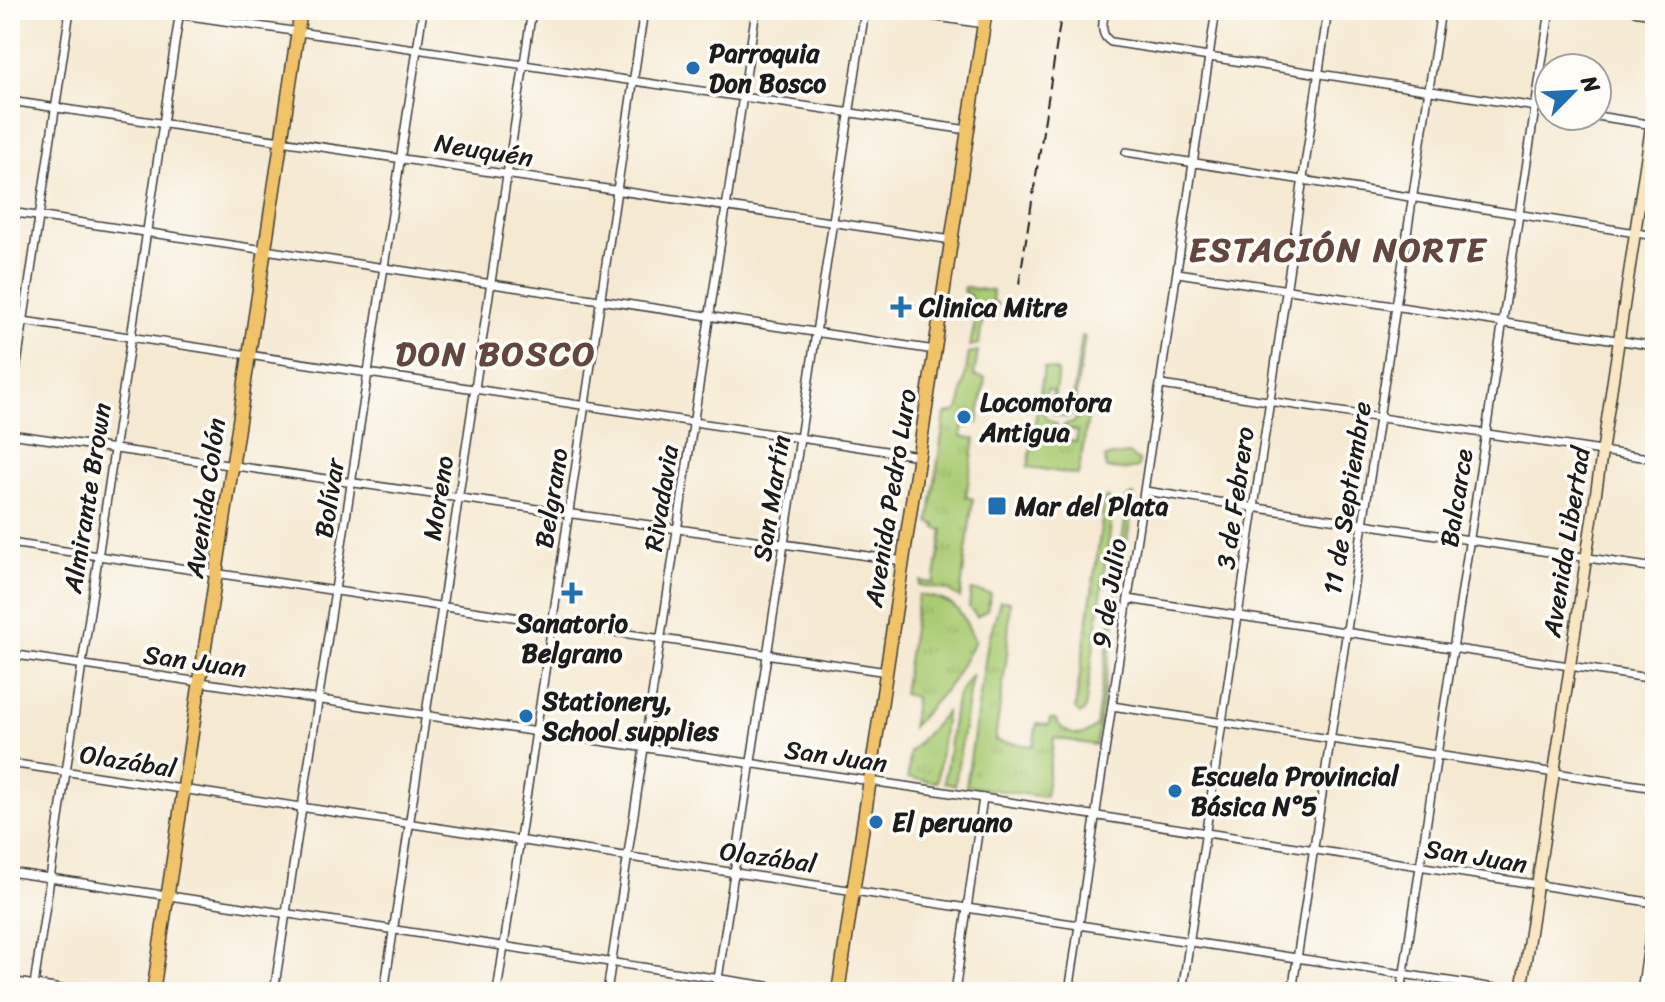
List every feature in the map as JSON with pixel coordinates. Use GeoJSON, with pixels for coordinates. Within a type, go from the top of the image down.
{"type":"FeatureCollection","features":[{"type":"Feature","properties":{"kind":"main road","name":"Avenida Colón"},"geometry":{"type":"LineString","coordinates":[[153,992],[301,10]]}},
{"type":"Feature","properties":{"kind":"main road"},"geometry":{"type":"LineString","coordinates":[[1636,10],[1655,13]]}},
{"type":"Feature","properties":{"kind":"main road","name":"Avenida Pedro Luro"},"geometry":{"type":"LineString","coordinates":[[838,992],[985,17]]}},
{"type":"Feature","properties":{"kind":"main road","name":"Avenida Libertad"},"geometry":{"type":"LineString","coordinates":[[1521,992],[1655,100]]}},
{"type":"Feature","properties":{"kind":"street"},"geometry":{"type":"LineString","coordinates":[[10,411],[70,10]]}},
{"type":"Feature","properties":{"kind":"street"},"geometry":{"type":"LineString","coordinates":[[149,10],[180,12],[968,130]]}},
{"type":"Feature","properties":{"kind":"street","name":"Bolívar"},"geometry":{"type":"LineString","coordinates":[[274,992],[423,10]]}},
{"type":"Feature","properties":{"kind":"street","name":"Moreno"},"geometry":{"type":"LineString","coordinates":[[384,992],[532,10]]}},
{"type":"Feature","properties":{"kind":"street","name":"Belgrano"},"geometry":{"type":"LineString","coordinates":[[497,992],[644,10]]}},
{"type":"Feature","properties":{"kind":"street","name":"Rivadavia"},"geometry":{"type":"LineString","coordinates":[[607,992],[756,10]]}},
{"type":"Feature","properties":{"kind":"street","name":"San Martín"},"geometry":{"type":"LineString","coordinates":[[716,992],[865,10]]}},
{"type":"Feature","properties":{"kind":"street"},"geometry":{"type":"LineString","coordinates":[[891,10],[985,17]]}},
{"type":"Feature","properties":{"kind":"street"},"geometry":{"type":"LineString","coordinates":[[1105,10],[1104,36],[1111,42],[1533,107]]}},
{"type":"Feature","properties":{"kind":"street","name":"9 de Julio"},"geometry":{"type":"LineString","coordinates":[[1069,992],[1216,10]]}},
{"type":"Feature","properties":{"kind":"street","name":"3 de Febrero"},"geometry":{"type":"LineString","coordinates":[[1182,992],[1328,10]]}},
{"type":"Feature","properties":{"kind":"street","name":"11 de Septiembre"},"geometry":{"type":"LineString","coordinates":[[1292,992],[1441,10]]}},
{"type":"Feature","properties":{"kind":"street","name":"Balcarce"},"geometry":{"type":"LineString","coordinates":[[1544,52],[1550,10]]}},
{"type":"Feature","properties":{"kind":"street","name":"Almirante Brown"},"geometry":{"type":"LineString","coordinates":[[33,988],[180,12]]}},
{"type":"Feature","properties":{"kind":"street","name":"Neuquén"},"geometry":{"type":"LineString","coordinates":[[10,101],[952,240]]}},
{"type":"Feature","properties":{"kind":"street"},"geometry":{"type":"LineString","coordinates":[[1613,118],[1653,124]]}},
{"type":"Feature","properties":{"kind":"street","name":"Balcarce"},"geometry":{"type":"LineString","coordinates":[[1401,992],[1533,120]]}},
{"type":"Feature","properties":{"kind":"street"},"geometry":{"type":"LineString","coordinates":[[1126,152],[1655,236]]}},
{"type":"Feature","properties":{"kind":"street"},"geometry":{"type":"LineString","coordinates":[[10,212],[816,335],[935,350]]}},
{"type":"Feature","properties":{"kind":"street"},"geometry":{"type":"LineString","coordinates":[[1178,273],[1655,346]]}},
{"type":"Feature","properties":{"kind":"street"},"geometry":{"type":"LineString","coordinates":[[10,319],[919,456]]}},
{"type":"Feature","properties":{"kind":"street"},"geometry":{"type":"LineString","coordinates":[[1161,385],[1655,459]]}},
{"type":"Feature","properties":{"kind":"street"},"geometry":{"type":"LineString","coordinates":[[10,434],[903,561]]}},
{"type":"Feature","properties":{"kind":"street"},"geometry":{"type":"LineString","coordinates":[[1145,491],[1655,568]]}},
{"type":"Feature","properties":{"kind":"street"},"geometry":{"type":"LineString","coordinates":[[10,543],[887,672]]}},
{"type":"Feature","properties":{"kind":"street"},"geometry":{"type":"LineString","coordinates":[[1128,599],[1655,679]]}},
{"type":"Feature","properties":{"kind":"street","name":"San Juan"},"geometry":{"type":"LineString","coordinates":[[10,654],[1655,901]]}},
{"type":"Feature","properties":{"kind":"street"},"geometry":{"type":"LineString","coordinates":[[1112,706],[1655,788]]}},
{"type":"Feature","properties":{"kind":"street","name":"Olazábal"},"geometry":{"type":"LineString","coordinates":[[10,763],[1521,992]]}},
{"type":"Feature","properties":{"kind":"street"},"geometry":{"type":"LineString","coordinates":[[955,992],[983,798]]}},
{"type":"Feature","properties":{"kind":"street"},"geometry":{"type":"LineString","coordinates":[[10,872],[808,992]]}},
{"type":"Feature","properties":{"kind":"street"},"geometry":{"type":"LineString","coordinates":[[1641,992],[1655,901]]}},
{"type":"Feature","properties":{"kind":"street"},"geometry":{"type":"LineString","coordinates":[[10,981],[33,988],[80,992]]}},
{"type":"Feature","properties":{"kind":"green space"},"geometry":{"type":"Polygon","coordinates":[[[964,287],[993,291],[992,302],[997,303],[995,318],[983,317],[979,344],[970,346],[975,308],[969,295],[963,291],[964,287]]]}},
{"type":"Feature","properties":{"kind":"green space"},"geometry":{"type":"Polygon","coordinates":[[[1082,336],[1085,337],[1073,414],[1066,418],[1053,414],[1050,408],[1053,391],[1047,389],[1043,411],[1046,418],[1057,424],[1056,428],[1049,427],[1047,437],[1076,442],[1078,431],[1063,428],[1064,425],[1073,423],[1081,412],[1089,413],[1078,475],[1028,467],[1044,368],[1058,371],[1053,408],[1071,411],[1082,336]]]}},
{"type":"Feature","properties":{"kind":"green space"},"geometry":{"type":"Polygon","coordinates":[[[978,351],[974,376],[985,378],[978,423],[970,422],[969,427],[963,426],[961,436],[975,439],[966,497],[973,499],[960,598],[946,590],[919,585],[920,581],[934,583],[943,530],[929,522],[945,414],[955,412],[960,407],[969,353],[978,351]]]}},
{"type":"Feature","properties":{"kind":"green space"},"geometry":{"type":"Polygon","coordinates":[[[1128,454],[1139,461],[1138,468],[1106,469],[1105,457],[1128,454]]]}},
{"type":"Feature","properties":{"kind":"green space"},"geometry":{"type":"Polygon","coordinates":[[[1134,495],[1096,745],[1054,738],[1045,797],[966,786],[988,642],[1000,601],[1010,601],[1007,655],[995,741],[1033,746],[1037,724],[1049,725],[1050,719],[1055,719],[1068,732],[1079,735],[1096,726],[1125,521],[1124,503],[1134,495]]]}},
{"type":"Feature","properties":{"kind":"green space"},"geometry":{"type":"Polygon","coordinates":[[[1107,497],[1111,501],[1111,525],[1085,710],[1080,714],[1075,709],[1102,521],[1102,501],[1107,497]]]}},
{"type":"Feature","properties":{"kind":"green space"},"geometry":{"type":"Polygon","coordinates":[[[971,590],[991,594],[987,610],[977,617],[969,607],[971,590]]]}},
{"type":"Feature","properties":{"kind":"green space"},"geometry":{"type":"Polygon","coordinates":[[[918,595],[955,607],[975,641],[952,682],[912,727],[915,697],[903,694],[918,595]]]}},
{"type":"Feature","properties":{"kind":"green space"},"geometry":{"type":"Polygon","coordinates":[[[972,674],[955,785],[944,783],[956,698],[972,674]]]}},
{"type":"Feature","properties":{"kind":"green space"},"geometry":{"type":"Polygon","coordinates":[[[946,712],[937,782],[908,778],[910,752],[946,712]]]}},
{"type":"Feature","properties":{"kind":"railway"},"geometry":{"type":"LineString","coordinates":[[1019,284],[1062,10]]}},
{"type":"Feature","properties":{"kind":"place","name":"Parroquia Don Bosco"},"geometry":{"type":"Point","coordinates":[693,68]}},
{"type":"Feature","properties":{"kind":"place","name":"Clinica Mitre"},"geometry":{"type":"Point","coordinates":[901,307]}},
{"type":"Feature","properties":{"kind":"place","name":"Locomotora Antigua"},"geometry":{"type":"Point","coordinates":[964,417]}},
{"type":"Feature","properties":{"kind":"place","name":"Mar del Plata"},"geometry":{"type":"Point","coordinates":[997,506]}},
{"type":"Feature","properties":{"kind":"place","name":"Sanatorio Belgrano"},"geometry":{"type":"Point","coordinates":[572,593]}},
{"type":"Feature","properties":{"kind":"place","name":"Stationery, School supplies"},"geometry":{"type":"Point","coordinates":[526,716]}},
{"type":"Feature","properties":{"kind":"place","name":"Escuela Provincial Básica N°5"},"geometry":{"type":"Point","coordinates":[1175,791]}},
{"type":"Feature","properties":{"kind":"place","name":"El peruano"},"geometry":{"type":"Point","coordinates":[876,822]}},
{"type":"Feature","properties":{"kind":"district","name":"ESTACIÓN NORTE"},"geometry":{"type":"Point","coordinates":[1338,249]}},
{"type":"Feature","properties":{"kind":"district","name":"DON BOSCO"},"geometry":{"type":"Point","coordinates":[496,353]}}]}
